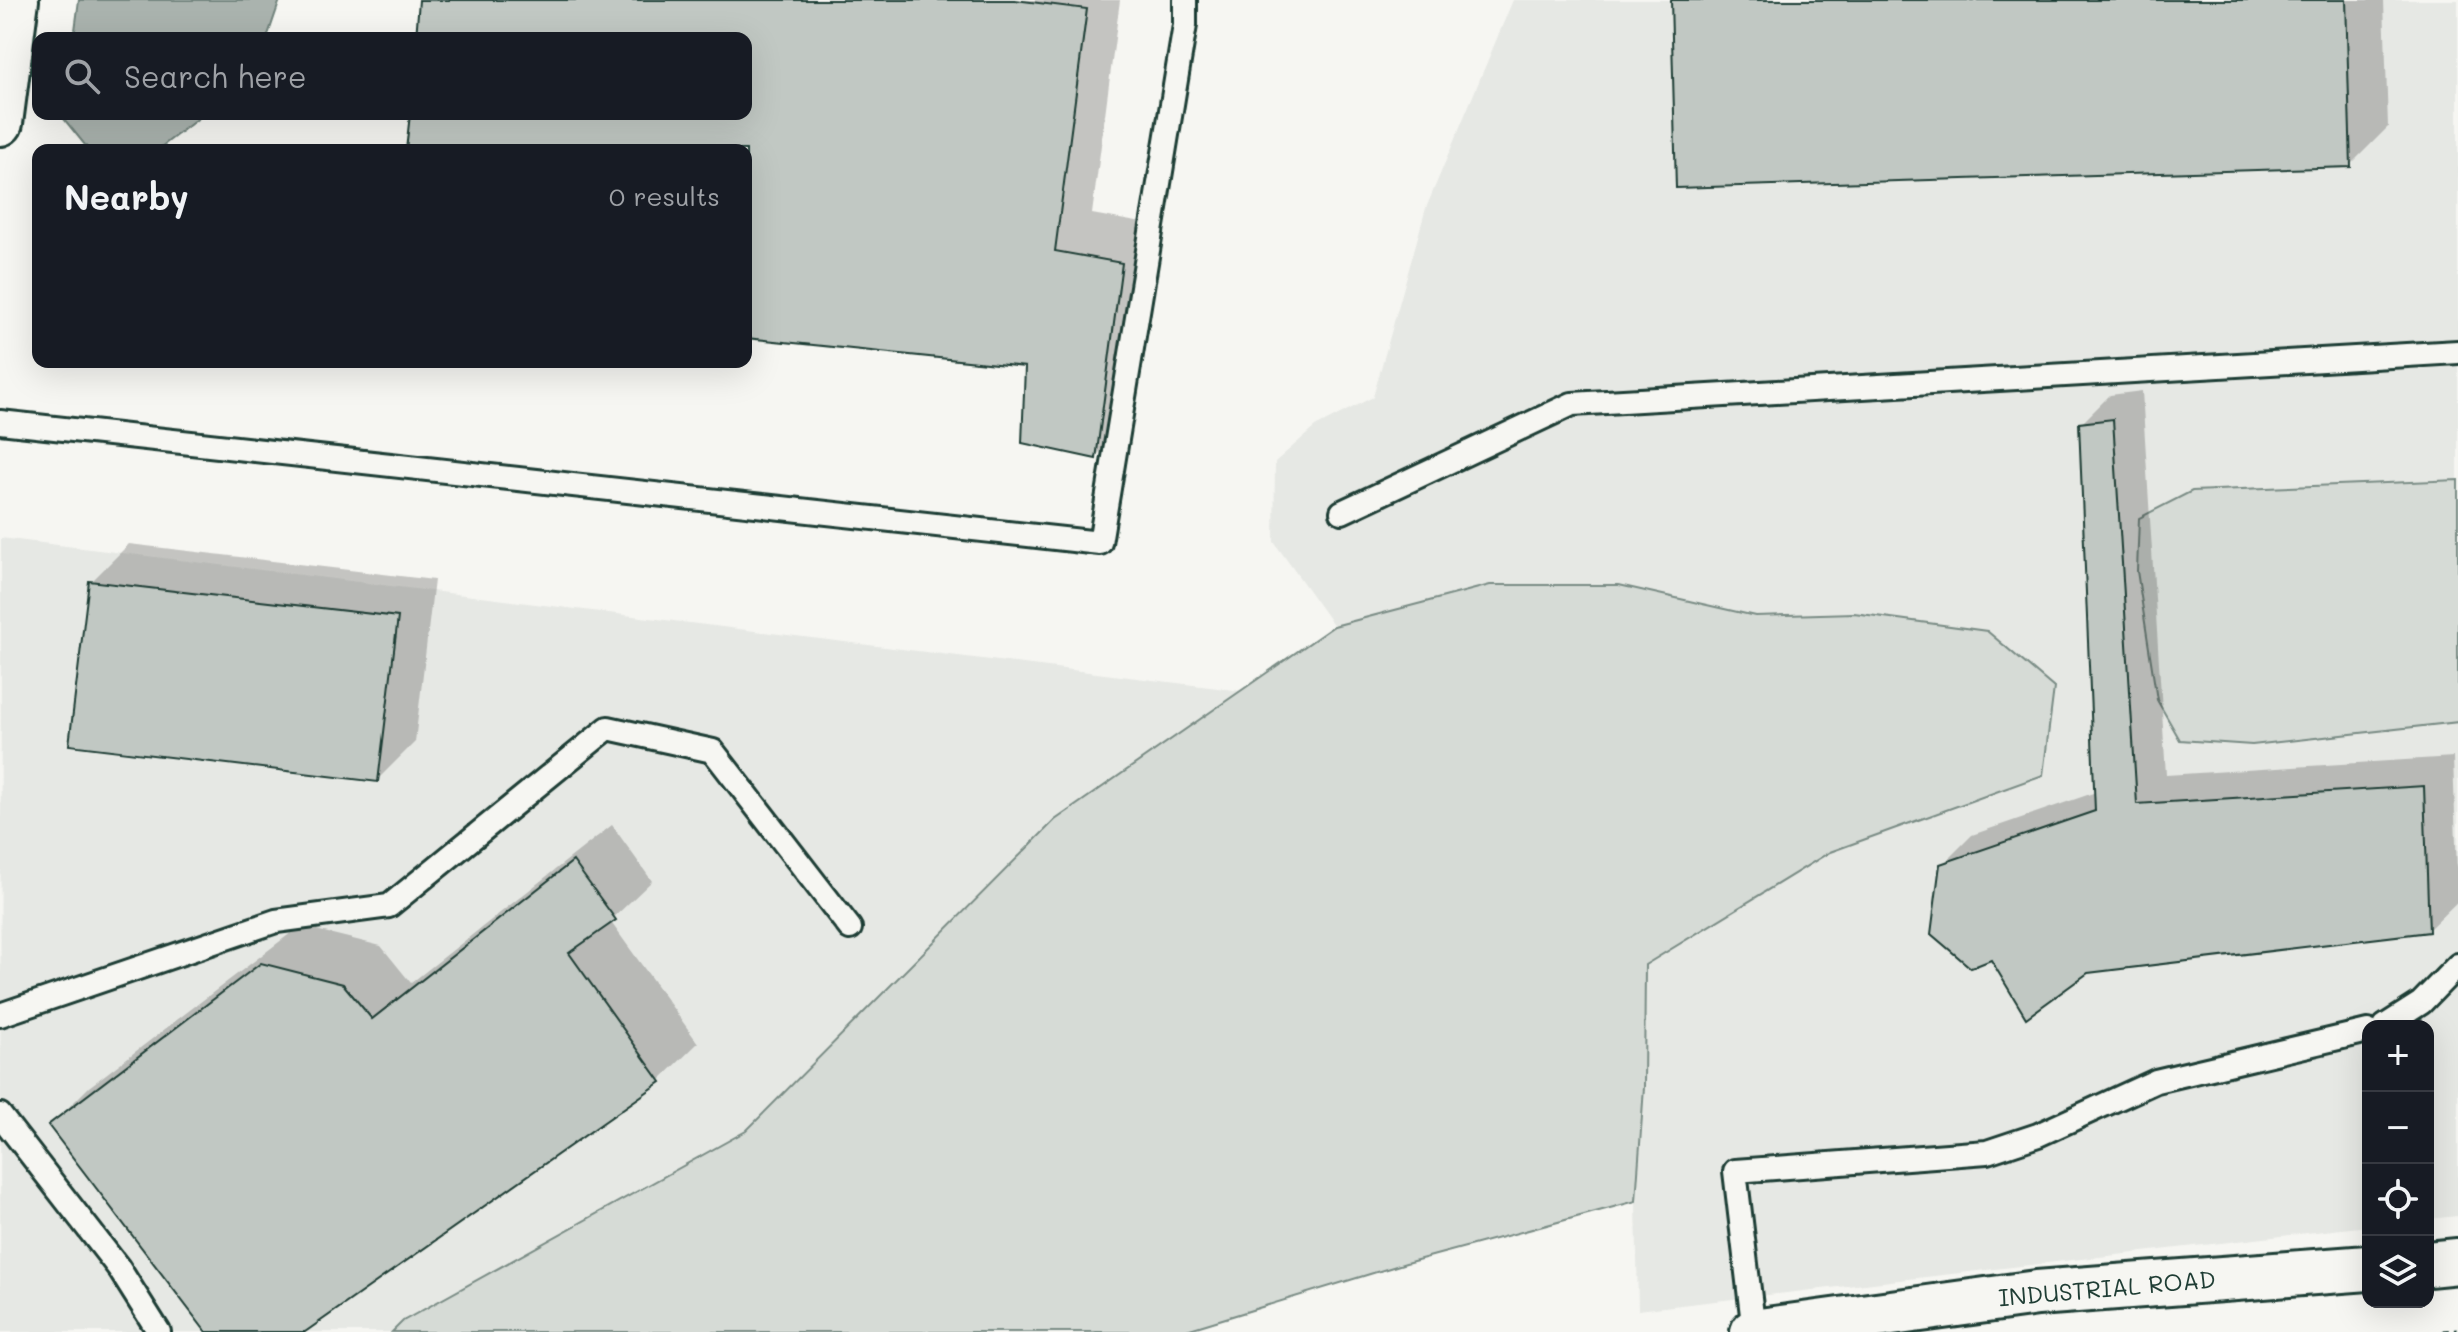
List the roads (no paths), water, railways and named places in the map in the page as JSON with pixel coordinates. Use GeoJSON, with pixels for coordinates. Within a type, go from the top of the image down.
{"type":"FeatureCollection","features":[{"type":"Feature","properties":{"kind":"main road"},"geometry":{"type":"LineString","coordinates":[[0,123],[16,0]]}},
{"type":"Feature","properties":{"kind":"main road"},"geometry":{"type":"LineString","coordinates":[[2434,1263],[2458,1261]]}},
{"type":"Feature","properties":{"kind":"main road","name":"INDUSTRIAL ROAD"},"geometry":{"type":"LineString","coordinates":[[1754,1332],[2037,1293],[2362,1268]]}},
{"type":"Feature","properties":{"kind":"lane"},"geometry":{"type":"LineString","coordinates":[[0,422],[1100,543],[1185,25],[1185,0]]}},
{"type":"Feature","properties":{"kind":"lane"},"geometry":{"type":"LineString","coordinates":[[1342,512],[1572,404],[2458,352]]}},
{"type":"Feature","properties":{"kind":"lane"},"geometry":{"type":"LineString","coordinates":[[0,1015],[276,921],[389,906],[608,728],[713,751],[850,928]]}},
{"type":"Feature","properties":{"kind":"lane"},"geometry":{"type":"LineString","coordinates":[[2394,1020],[2421,1003],[2458,965]]}},
{"type":"Feature","properties":{"kind":"lane"},"geometry":{"type":"LineString","coordinates":[[1754,1332],[1735,1171],[1987,1152],[2038,1135],[2156,1081],[2362,1032]]}},
{"type":"Feature","properties":{"kind":"lane"},"geometry":{"type":"LineString","coordinates":[[0,1115],[118,1267],[159,1332]]}}]}
